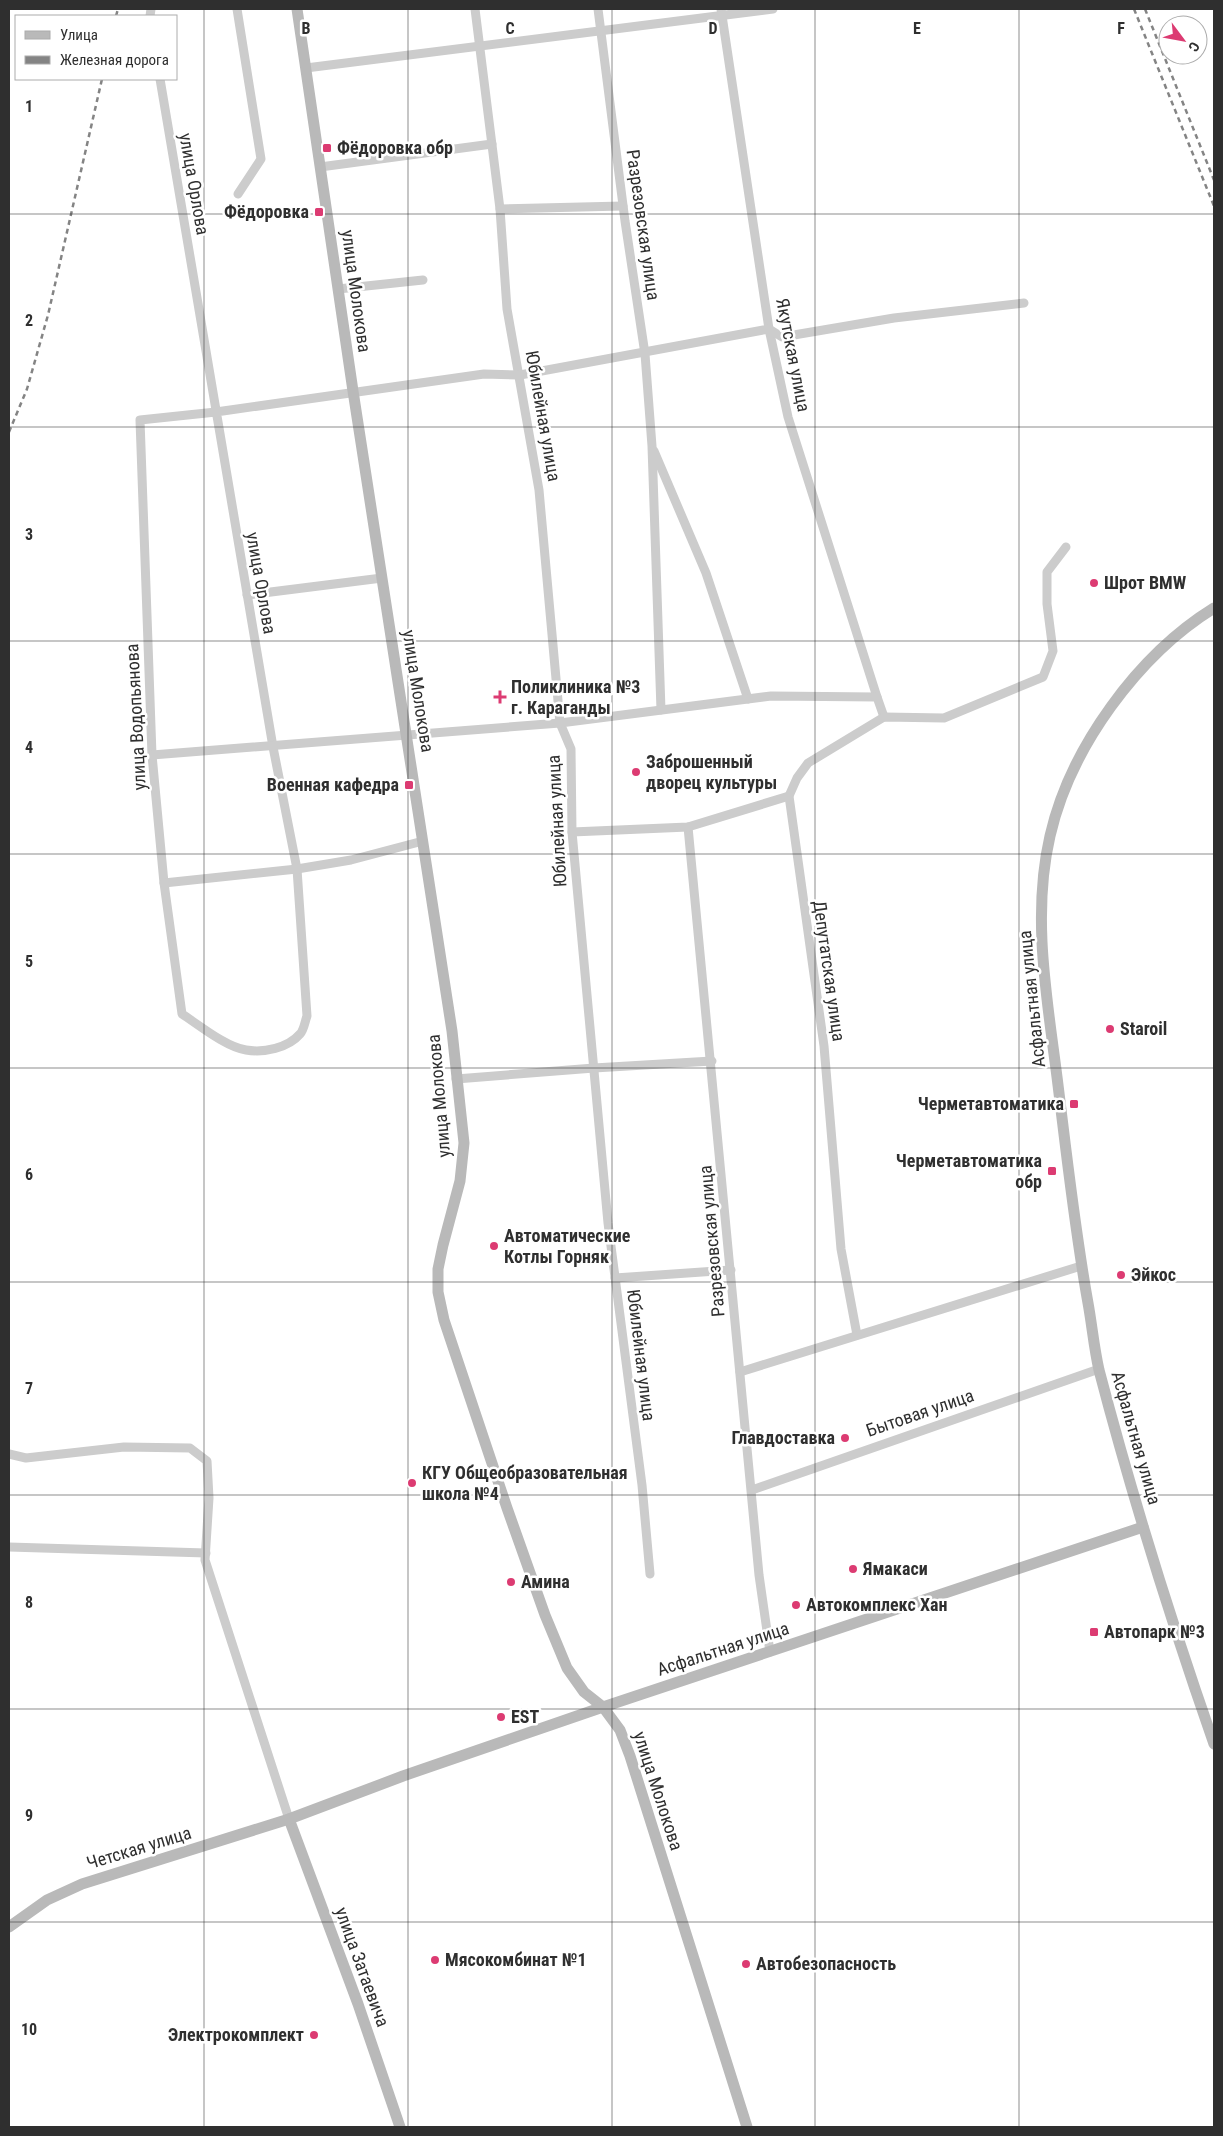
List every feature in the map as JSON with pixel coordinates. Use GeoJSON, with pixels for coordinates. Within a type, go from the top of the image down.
{"type":"FeatureCollection","features":[{"type":"Feature","properties":{"kind":"street"},"geometry":{"type":"LineString","coordinates":[[237,9],[261,159],[238,194]]}},
{"type":"Feature","properties":{"kind":"street","name":"улица Молокова"},"geometry":{"type":"LineString","coordinates":[[297,9],[353,391],[452,1031],[464,1143],[460,1181],[438,1269],[438,1292],[444,1320],[545,1615],[568,1668],[584,1692],[603,1707],[620,1730],[630,1756],[747,2127]]}},
{"type":"Feature","properties":{"kind":"street","name":"Юбилейная улица"},"geometry":{"type":"LineString","coordinates":[[475,9],[500,209],[507,309],[539,490],[560,724],[570,749],[572,832],[608,1223],[642,1485],[650,1574]]}},
{"type":"Feature","properties":{"kind":"street","name":"Разрезовская улица"},"geometry":{"type":"LineString","coordinates":[[598,9],[623,206],[645,354],[652,446],[661,710]]}},
{"type":"Feature","properties":{"kind":"street"},"geometry":{"type":"LineString","coordinates":[[306,68],[480,47],[722,12],[774,9]]}},
{"type":"Feature","properties":{"kind":"street","name":"Якутская улица"},"geometry":{"type":"LineString","coordinates":[[722,12],[769,329],[788,417],[884,718]]}},
{"type":"Feature","properties":{"kind":"street","name":"улица Орлова"},"geometry":{"type":"LineString","coordinates":[[160,80],[273,747],[297,869],[307,1016],[301,1033],[286,1045],[272,1050],[246,1050]]}},
{"type":"Feature","properties":{"kind":"street"},"geometry":{"type":"LineString","coordinates":[[320,167],[492,144]]}},
{"type":"Feature","properties":{"kind":"street"},"geometry":{"type":"LineString","coordinates":[[500,209],[623,206]]}},
{"type":"Feature","properties":{"kind":"street"},"geometry":{"type":"LineString","coordinates":[[338,289],[423,280]]}},
{"type":"Feature","properties":{"kind":"street"},"geometry":{"type":"LineString","coordinates":[[216,412],[353,391],[484,374],[520,375],[645,354],[769,329],[782,337],[894,318],[1024,302]]}},
{"type":"Feature","properties":{"kind":"street","name":"улица Водопьянова"},"geometry":{"type":"LineString","coordinates":[[216,412],[140,420],[152,755],[164,883],[182,1014],[215,1036],[246,1050]]}},
{"type":"Feature","properties":{"kind":"street","name":"Разрезовская улица"},"geometry":{"type":"LineString","coordinates":[[652,446],[706,573],[748,699]]}},
{"type":"Feature","properties":{"kind":"street"},"geometry":{"type":"LineString","coordinates":[[572,832],[688,827],[789,796],[797,778],[808,763],[884,718],[944,718],[1043,677],[1054,651],[1047,604],[1047,572],[1066,547]]}},
{"type":"Feature","properties":{"kind":"street"},"geometry":{"type":"LineString","coordinates":[[247,595],[382,578]]}},
{"type":"Feature","properties":{"kind":"street","name":"Асфальтная улица"},"geometry":{"type":"LineString","coordinates":[[289,1819],[412,1772],[1143,1527],[1099,1369],[1081,1266],[1042,956],[1041,889],[1049,836],[1056,812],[1083,750],[1128,684],[1179,633],[1214,608]]}},
{"type":"Feature","properties":{"kind":"street"},"geometry":{"type":"LineString","coordinates":[[152,755],[560,724],[771,696],[877,697]]}},
{"type":"Feature","properties":{"kind":"street","name":"Депутатская улица"},"geometry":{"type":"LineString","coordinates":[[789,796],[824,1046],[841,1249],[857,1335]]}},
{"type":"Feature","properties":{"kind":"street","name":"Разрезовская улица"},"geometry":{"type":"LineString","coordinates":[[688,827],[712,1062],[759,1575],[770,1652]]}},
{"type":"Feature","properties":{"kind":"street"},"geometry":{"type":"LineString","coordinates":[[164,883],[297,869],[351,860],[423,841]]}},
{"type":"Feature","properties":{"kind":"street"},"geometry":{"type":"LineString","coordinates":[[456,1079],[594,1068],[712,1062]]}},
{"type":"Feature","properties":{"kind":"street"},"geometry":{"type":"LineString","coordinates":[[740,1372],[1081,1266]]}},
{"type":"Feature","properties":{"kind":"street"},"geometry":{"type":"LineString","coordinates":[[615,1278],[731,1270]]}},
{"type":"Feature","properties":{"kind":"street","name":"Бытовая улица"},"geometry":{"type":"LineString","coordinates":[[752,1490],[1099,1369]]}},
{"type":"Feature","properties":{"kind":"street"},"geometry":{"type":"LineString","coordinates":[[9,1454],[26,1458],[124,1447],[190,1448],[207,1461],[209,1498],[205,1560],[289,1819]]}},
{"type":"Feature","properties":{"kind":"street"},"geometry":{"type":"LineString","coordinates":[[1143,1527],[1159,1581],[1214,1744]]}},
{"type":"Feature","properties":{"kind":"street"},"geometry":{"type":"LineString","coordinates":[[9,1547],[206,1553]]}},
{"type":"Feature","properties":{"kind":"street","name":"Четская улица"},"geometry":{"type":"LineString","coordinates":[[9,1928],[47,1900],[82,1884],[289,1819]]}},
{"type":"Feature","properties":{"kind":"street","name":"улица Затаевича"},"geometry":{"type":"LineString","coordinates":[[289,1819],[355,1995],[400,2127]]}},
{"type":"Feature","properties":{"kind":"railway"},"geometry":{"type":"LineString","coordinates":[[116,15],[118,9]]}},
{"type":"Feature","properties":{"kind":"railway"},"geometry":{"type":"LineString","coordinates":[[1134,9],[1214,206]]}},
{"type":"Feature","properties":{"kind":"railway"},"geometry":{"type":"LineString","coordinates":[[1145,9],[1214,180]]}},
{"type":"Feature","properties":{"kind":"railway"},"geometry":{"type":"LineString","coordinates":[[9,432],[27,389],[48,315],[102,80]]}},
{"type":"Feature","properties":{"kind":"place","name":"Фёдоровка обр"},"geometry":{"type":"Point","coordinates":[327,148]}},
{"type":"Feature","properties":{"kind":"place","name":"Фёдоровка"},"geometry":{"type":"Point","coordinates":[319,212]}},
{"type":"Feature","properties":{"kind":"place","name":"Шрот BMW"},"geometry":{"type":"Point","coordinates":[1094,583]}},
{"type":"Feature","properties":{"kind":"place","name":"Поликлиника №3 г. Караганды"},"geometry":{"type":"Point","coordinates":[500,697]}},
{"type":"Feature","properties":{"kind":"place","name":"Заброшенный дворец культуры"},"geometry":{"type":"Point","coordinates":[636,772]}},
{"type":"Feature","properties":{"kind":"place","name":"Военная кафедра"},"geometry":{"type":"Point","coordinates":[409,785]}},
{"type":"Feature","properties":{"kind":"place","name":"Staroil"},"geometry":{"type":"Point","coordinates":[1110,1029]}},
{"type":"Feature","properties":{"kind":"place","name":"Черметавтоматика"},"geometry":{"type":"Point","coordinates":[1074,1104]}},
{"type":"Feature","properties":{"kind":"place","name":"Черметавтоматика обр"},"geometry":{"type":"Point","coordinates":[1052,1171]}},
{"type":"Feature","properties":{"kind":"place","name":"Автоматические Котлы Горняк"},"geometry":{"type":"Point","coordinates":[494,1246]}},
{"type":"Feature","properties":{"kind":"place","name":"Эйкос"},"geometry":{"type":"Point","coordinates":[1121,1275]}},
{"type":"Feature","properties":{"kind":"place","name":"Главдоставка"},"geometry":{"type":"Point","coordinates":[845,1438]}},
{"type":"Feature","properties":{"kind":"place","name":"КГУ Общеобразовательная школа №4"},"geometry":{"type":"Point","coordinates":[412,1483]}},
{"type":"Feature","properties":{"kind":"place","name":"Ямакаси"},"geometry":{"type":"Point","coordinates":[853,1569]}},
{"type":"Feature","properties":{"kind":"place","name":"Амина"},"geometry":{"type":"Point","coordinates":[511,1582]}},
{"type":"Feature","properties":{"kind":"place","name":"Автокомплекс Хан"},"geometry":{"type":"Point","coordinates":[796,1605]}},
{"type":"Feature","properties":{"kind":"place","name":"Автопарк №3"},"geometry":{"type":"Point","coordinates":[1094,1632]}},
{"type":"Feature","properties":{"kind":"place","name":"EST"},"geometry":{"type":"Point","coordinates":[501,1717]}},
{"type":"Feature","properties":{"kind":"place","name":"Мясокомбинат №1"},"geometry":{"type":"Point","coordinates":[435,1960]}},
{"type":"Feature","properties":{"kind":"place","name":"Автобезопасность"},"geometry":{"type":"Point","coordinates":[746,1964]}},
{"type":"Feature","properties":{"kind":"place","name":"Электрокомплект"},"geometry":{"type":"Point","coordinates":[314,2035]}}]}
